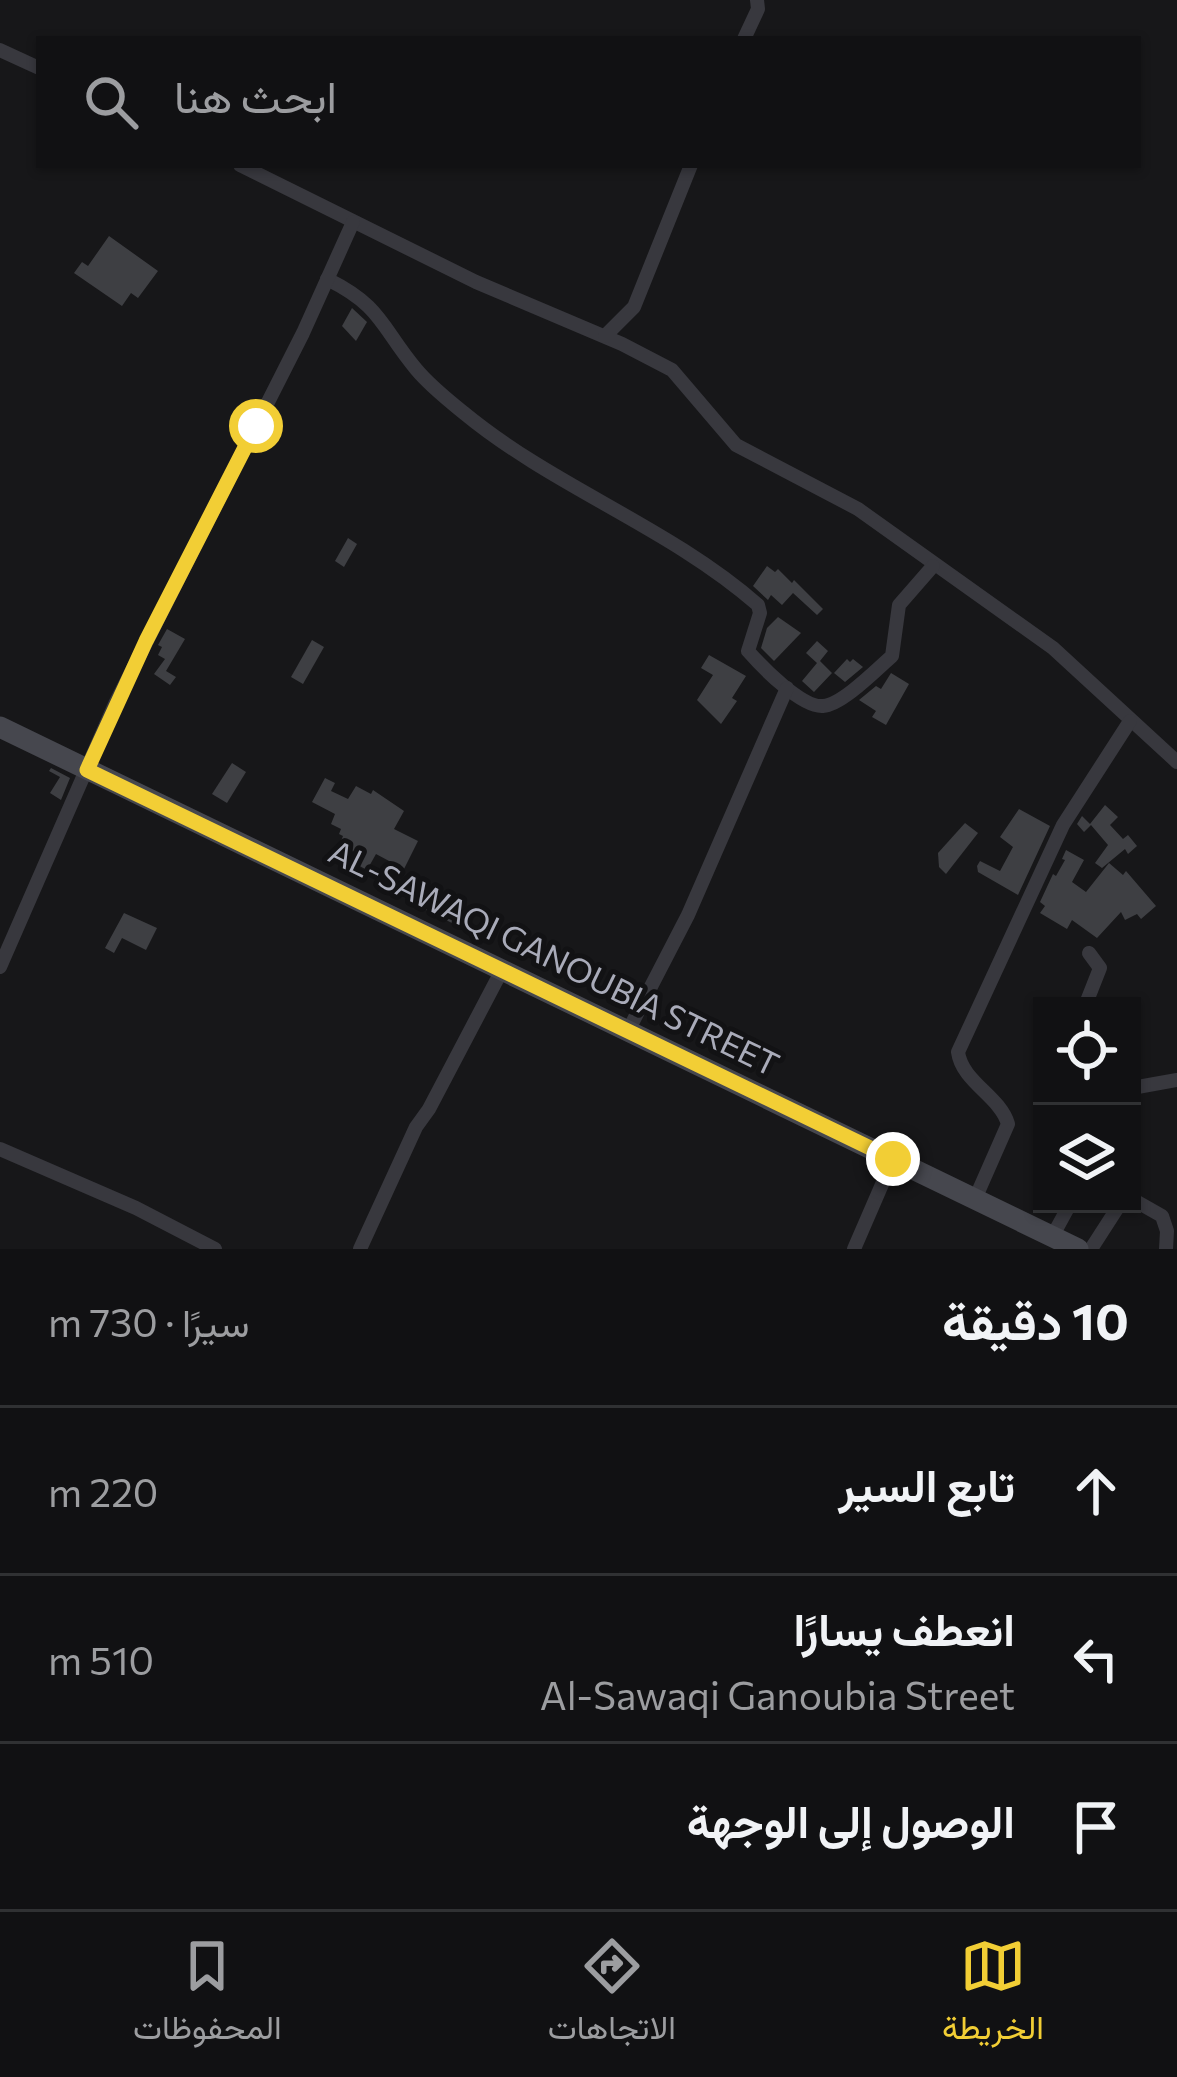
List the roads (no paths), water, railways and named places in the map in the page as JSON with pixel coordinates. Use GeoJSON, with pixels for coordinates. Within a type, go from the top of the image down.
{"type":"FeatureCollection","features":[{"type":"Feature","properties":{"kind":"street"},"geometry":{"type":"LineString","coordinates":[[746,36],[757,0]]}},
{"type":"Feature","properties":{"kind":"street"},"geometry":{"type":"LineString","coordinates":[[0,50],[36,67]]}},
{"type":"Feature","properties":{"kind":"street"},"geometry":{"type":"LineString","coordinates":[[246,168],[526,306],[605,336],[681,376],[736,445],[858,509],[1053,648],[1177,762]]}},
{"type":"Feature","properties":{"kind":"street"},"geometry":{"type":"LineString","coordinates":[[605,336],[634,307],[690,168]]}},
{"type":"Feature","properties":{"kind":"street"},"geometry":{"type":"LineString","coordinates":[[0,967],[116,704],[352,222]]}},
{"type":"Feature","properties":{"kind":"street"},"geometry":{"type":"LineString","coordinates":[[327,279],[365,300],[422,376],[481,426],[549,473],[693,554],[758,605],[760,613],[748,651],[810,703],[826,706],[892,656],[895,620],[904,596],[933,566]]}},
{"type":"Feature","properties":{"kind":"street"},"geometry":{"type":"LineString","coordinates":[[628,1031],[688,915],[787,688]]}},
{"type":"Feature","properties":{"kind":"street"},"geometry":{"type":"LineString","coordinates":[[975,1199],[1008,1124],[960,1064],[958,1052],[1063,825],[1130,721]]}},
{"type":"Feature","properties":{"kind":"street","name":"AL-SAWAQI GANOUBIA STREET"},"geometry":{"type":"LineString","coordinates":[[0,728],[1078,1249]]}},
{"type":"Feature","properties":{"kind":"street"},"geometry":{"type":"LineString","coordinates":[[1089,953],[1100,968],[1089,997]]}},
{"type":"Feature","properties":{"kind":"street"},"geometry":{"type":"LineString","coordinates":[[360,1249],[416,1127],[502,970]]}},
{"type":"Feature","properties":{"kind":"street"},"geometry":{"type":"LineString","coordinates":[[1141,1086],[1177,1080]]}},
{"type":"Feature","properties":{"kind":"street"},"geometry":{"type":"LineString","coordinates":[[0,1149],[136,1208],[215,1249]]}},
{"type":"Feature","properties":{"kind":"street"},"geometry":{"type":"LineString","coordinates":[[854,1249],[893,1159]]}},
{"type":"Feature","properties":{"kind":"street"},"geometry":{"type":"LineString","coordinates":[[1141,1204],[1162,1216],[1166,1249]]}},
{"type":"Feature","properties":{"kind":"street"},"geometry":{"type":"LineString","coordinates":[[1052,1237],[1065,1213]]}},
{"type":"Feature","properties":{"kind":"street"},"geometry":{"type":"LineString","coordinates":[[1091,1249],[1114,1213]]}}]}
